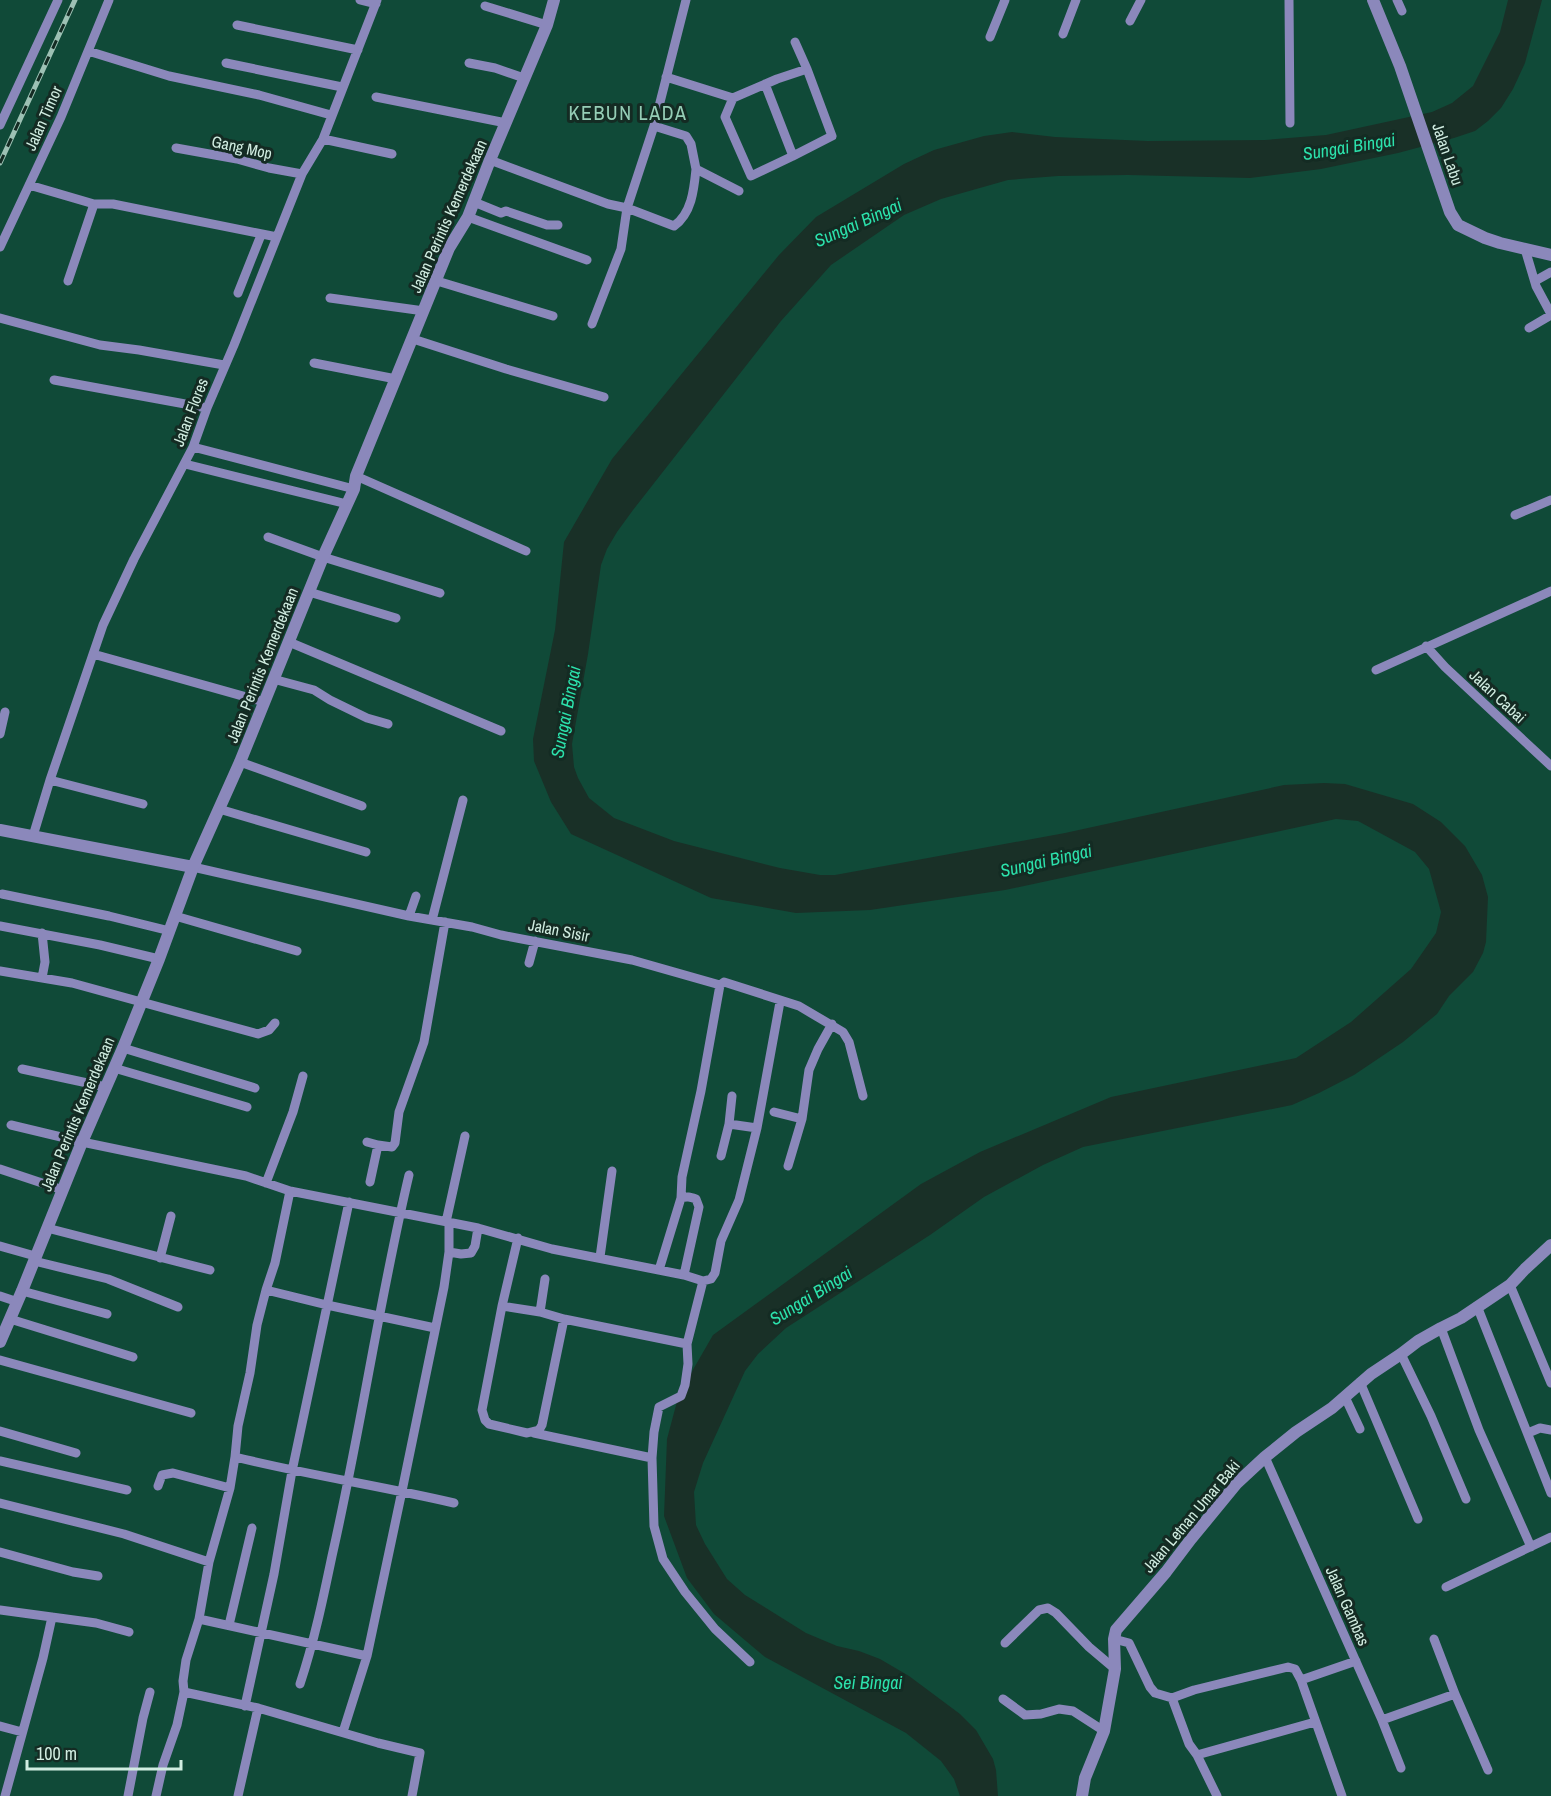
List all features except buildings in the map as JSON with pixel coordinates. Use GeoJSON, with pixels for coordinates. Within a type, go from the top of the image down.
{"type":"FeatureCollection","features":[{"type":"Feature","properties":{"kind":"street"},"geometry":{"type":"LineString","coordinates":[[0,125],[58,0]]}},
{"type":"Feature","properties":{"kind":"street","name":"Jalan Timor"},"geometry":{"type":"LineString","coordinates":[[0,247],[61,117],[108,0]]}},
{"type":"Feature","properties":{"kind":"street"},"geometry":{"type":"LineString","coordinates":[[360,0],[376,2]]}},
{"type":"Feature","properties":{"kind":"street","name":"Jalan Perintis Kemerdekaan"},"geometry":{"type":"LineString","coordinates":[[0,1342],[123,1048],[193,867],[240,762],[323,557],[347,504],[449,248],[468,218],[547,25],[554,0]]}},
{"type":"Feature","properties":{"kind":"street"},"geometry":{"type":"LineString","coordinates":[[592,324],[621,249],[627,208],[654,126],[686,0]]}},
{"type":"Feature","properties":{"kind":"street"},"geometry":{"type":"LineString","coordinates":[[990,37],[1005,0]]}},
{"type":"Feature","properties":{"kind":"street"},"geometry":{"type":"LineString","coordinates":[[1063,34],[1076,0]]}},
{"type":"Feature","properties":{"kind":"street"},"geometry":{"type":"LineString","coordinates":[[1130,21],[1141,0]]}},
{"type":"Feature","properties":{"kind":"street"},"geometry":{"type":"LineString","coordinates":[[1289,0],[1290,123]]}},
{"type":"Feature","properties":{"kind":"street","name":"Jalan Labu"},"geometry":{"type":"LineString","coordinates":[[1373,0],[1400,66],[1450,212],[1458,225],[1485,238],[1551,255]]}},
{"type":"Feature","properties":{"kind":"street"},"geometry":{"type":"LineString","coordinates":[[1397,0],[1402,10]]}},
{"type":"Feature","properties":{"kind":"street","name":"Jalan Flores"},"geometry":{"type":"LineString","coordinates":[[33,836],[104,625],[134,559],[193,447],[302,174],[323,139],[376,2]]}},
{"type":"Feature","properties":{"kind":"street"},"geometry":{"type":"LineString","coordinates":[[485,6],[547,25]]}},
{"type":"Feature","properties":{"kind":"street"},"geometry":{"type":"LineString","coordinates":[[237,25],[358,50]]}},
{"type":"Feature","properties":{"kind":"street"},"geometry":{"type":"LineString","coordinates":[[733,98],[725,117],[751,176],[831,136],[795,42]]}},
{"type":"Feature","properties":{"kind":"street"},"geometry":{"type":"LineString","coordinates":[[88,51],[169,76],[259,95],[331,115]]}},
{"type":"Feature","properties":{"kind":"street"},"geometry":{"type":"LineString","coordinates":[[226,63],[342,87]]}},
{"type":"Feature","properties":{"kind":"street"},"geometry":{"type":"LineString","coordinates":[[469,63],[495,68],[525,78]]}},
{"type":"Feature","properties":{"kind":"street"},"geometry":{"type":"LineString","coordinates":[[666,77],[733,98],[807,69]]}},
{"type":"Feature","properties":{"kind":"street"},"geometry":{"type":"LineString","coordinates":[[765,84],[793,156]]}},
{"type":"Feature","properties":{"kind":"street"},"geometry":{"type":"LineString","coordinates":[[375,96],[506,123]]}},
{"type":"Feature","properties":{"kind":"street"},"geometry":{"type":"LineString","coordinates":[[490,160],[674,226],[679,222],[693,198],[696,169],[691,144],[686,136],[654,126]]}},
{"type":"Feature","properties":{"kind":"street"},"geometry":{"type":"LineString","coordinates":[[323,139],[392,154]]}},
{"type":"Feature","properties":{"kind":"street","name":"Gang Mop"},"geometry":{"type":"LineString","coordinates":[[176,148],[302,174]]}},
{"type":"Feature","properties":{"kind":"street"},"geometry":{"type":"LineString","coordinates":[[696,169],[739,190]]}},
{"type":"Feature","properties":{"kind":"street"},"geometry":{"type":"LineString","coordinates":[[29,185],[94,204],[113,204],[277,237]]}},
{"type":"Feature","properties":{"kind":"street"},"geometry":{"type":"LineString","coordinates":[[474,202],[501,213],[506,211],[547,225],[558,225]]}},
{"type":"Feature","properties":{"kind":"street"},"geometry":{"type":"LineString","coordinates":[[68,281],[94,204]]}},
{"type":"Feature","properties":{"kind":"street"},"geometry":{"type":"LineString","coordinates":[[468,218],[587,260]]}},
{"type":"Feature","properties":{"kind":"street"},"geometry":{"type":"LineString","coordinates":[[238,293],[261,235]]}},
{"type":"Feature","properties":{"kind":"street"},"geometry":{"type":"LineString","coordinates":[[1525,249],[1535,280],[1551,314],[1529,328]]}},
{"type":"Feature","properties":{"kind":"street"},"geometry":{"type":"LineString","coordinates":[[1535,280],[1551,272]]}},
{"type":"Feature","properties":{"kind":"street"},"geometry":{"type":"LineString","coordinates":[[437,281],[553,316]]}},
{"type":"Feature","properties":{"kind":"street"},"geometry":{"type":"LineString","coordinates":[[330,298],[424,311]]}},
{"type":"Feature","properties":{"kind":"street"},"geometry":{"type":"LineString","coordinates":[[0,318],[100,345],[224,365]]}},
{"type":"Feature","properties":{"kind":"street"},"geometry":{"type":"LineString","coordinates":[[413,339],[604,397]]}},
{"type":"Feature","properties":{"kind":"street"},"geometry":{"type":"LineString","coordinates":[[314,363],[396,379]]}},
{"type":"Feature","properties":{"kind":"street"},"geometry":{"type":"LineString","coordinates":[[54,380],[207,408]]}},
{"type":"Feature","properties":{"kind":"street"},"geometry":{"type":"LineString","coordinates":[[193,447],[355,483],[526,551]]}},
{"type":"Feature","properties":{"kind":"street"},"geometry":{"type":"LineString","coordinates":[[185,464],[347,504]]}},
{"type":"Feature","properties":{"kind":"street"},"geometry":{"type":"LineString","coordinates":[[1515,515],[1551,500]]}},
{"type":"Feature","properties":{"kind":"street"},"geometry":{"type":"LineString","coordinates":[[268,537],[323,557],[440,593]]}},
{"type":"Feature","properties":{"kind":"street"},"geometry":{"type":"LineString","coordinates":[[1376,670],[1551,591]]}},
{"type":"Feature","properties":{"kind":"street"},"geometry":{"type":"LineString","coordinates":[[309,592],[396,618]]}},
{"type":"Feature","properties":{"kind":"street"},"geometry":{"type":"LineString","coordinates":[[289,642],[501,731]]}},
{"type":"Feature","properties":{"kind":"street","name":"Jalan Cabai"},"geometry":{"type":"LineString","coordinates":[[1426,646],[1445,667],[1551,766]]}},
{"type":"Feature","properties":{"kind":"street"},"geometry":{"type":"LineString","coordinates":[[93,654],[264,702]]}},
{"type":"Feature","properties":{"kind":"street"},"geometry":{"type":"LineString","coordinates":[[273,679],[314,690],[367,718],[388,724]]}},
{"type":"Feature","properties":{"kind":"street"},"geometry":{"type":"LineString","coordinates":[[0,734],[5,712]]}},
{"type":"Feature","properties":{"kind":"street"},"geometry":{"type":"LineString","coordinates":[[240,762],[362,806]]}},
{"type":"Feature","properties":{"kind":"street"},"geometry":{"type":"LineString","coordinates":[[50,780],[143,804]]}},
{"type":"Feature","properties":{"kind":"street"},"geometry":{"type":"LineString","coordinates":[[432,920],[463,800]]}},
{"type":"Feature","properties":{"kind":"street"},"geometry":{"type":"LineString","coordinates":[[219,809],[366,852]]}},
{"type":"Feature","properties":{"kind":"street"},"geometry":{"type":"LineString","coordinates":[[0,830],[193,867]]}},
{"type":"Feature","properties":{"kind":"street","name":"Jalan Sisir"},"geometry":{"type":"LineString","coordinates":[[193,867],[409,916],[632,960],[720,985],[724,982],[780,1002],[799,1006],[843,1032],[849,1042],[863,1096]]}},
{"type":"Feature","properties":{"kind":"street"},"geometry":{"type":"LineString","coordinates":[[2,894],[170,931]]}},
{"type":"Feature","properties":{"kind":"street"},"geometry":{"type":"LineString","coordinates":[[409,916],[416,896]]}},
{"type":"Feature","properties":{"kind":"street"},"geometry":{"type":"LineString","coordinates":[[175,916],[297,951]]}},
{"type":"Feature","properties":{"kind":"street"},"geometry":{"type":"LineString","coordinates":[[368,1142],[392,1147],[396,1143],[399,1112],[424,1042],[445,922]]}},
{"type":"Feature","properties":{"kind":"street"},"geometry":{"type":"LineString","coordinates":[[0,926],[159,959]]}},
{"type":"Feature","properties":{"kind":"street"},"geometry":{"type":"LineString","coordinates":[[42,933],[45,962],[42,978]]}},
{"type":"Feature","properties":{"kind":"street"},"geometry":{"type":"LineString","coordinates":[[529,963],[535,940]]}},
{"type":"Feature","properties":{"kind":"street"},"geometry":{"type":"LineString","coordinates":[[0,971],[72,983],[258,1034],[269,1030],[275,1023]]}},
{"type":"Feature","properties":{"kind":"street"},"geometry":{"type":"LineString","coordinates":[[659,1270],[681,1198],[682,1178],[701,1091],[720,985]]}},
{"type":"Feature","properties":{"kind":"street"},"geometry":{"type":"LineString","coordinates":[[11,1125],[246,1176],[290,1191],[478,1228],[552,1249],[600,1257],[704,1281],[711,1279],[715,1274],[721,1241],[739,1200],[757,1128],[780,1002]]}},
{"type":"Feature","properties":{"kind":"street"},"geometry":{"type":"LineString","coordinates":[[788,1166],[802,1119],[809,1070],[832,1024]]}},
{"type":"Feature","properties":{"kind":"street"},"geometry":{"type":"LineString","coordinates":[[123,1048],[255,1088]]}},
{"type":"Feature","properties":{"kind":"street"},"geometry":{"type":"LineString","coordinates":[[114,1068],[246,1107]]}},
{"type":"Feature","properties":{"kind":"street"},"geometry":{"type":"LineString","coordinates":[[22,1069],[106,1087]]}},
{"type":"Feature","properties":{"kind":"street"},"geometry":{"type":"LineString","coordinates":[[266,1183],[293,1112],[303,1076]]}},
{"type":"Feature","properties":{"kind":"street"},"geometry":{"type":"LineString","coordinates":[[721,1156],[729,1124],[732,1096]]}},
{"type":"Feature","properties":{"kind":"street"},"geometry":{"type":"LineString","coordinates":[[774,1112],[802,1119]]}},
{"type":"Feature","properties":{"kind":"street"},"geometry":{"type":"LineString","coordinates":[[729,1124],[757,1128]]}},
{"type":"Feature","properties":{"kind":"street"},"geometry":{"type":"LineString","coordinates":[[344,1732],[367,1656],[444,1287],[449,1251],[448,1222],[465,1136]]}},
{"type":"Feature","properties":{"kind":"street"},"geometry":{"type":"LineString","coordinates":[[370,1182],[378,1145]]}},
{"type":"Feature","properties":{"kind":"street"},"geometry":{"type":"LineString","coordinates":[[0,1169],[63,1190]]}},
{"type":"Feature","properties":{"kind":"street"},"geometry":{"type":"LineString","coordinates":[[600,1257],[612,1172]]}},
{"type":"Feature","properties":{"kind":"street"},"geometry":{"type":"LineString","coordinates":[[300,1684],[313,1644],[349,1482],[379,1317],[409,1175]]}},
{"type":"Feature","properties":{"kind":"street"},"geometry":{"type":"LineString","coordinates":[[156,1796],[163,1764],[177,1725],[184,1692],[186,1660],[199,1619],[209,1562],[230,1488],[236,1457],[238,1426],[250,1373],[257,1325],[275,1263],[290,1191]]}},
{"type":"Feature","properties":{"kind":"street"},"geometry":{"type":"LineString","coordinates":[[681,1198],[687,1196],[692,1198],[696,1200],[699,1207],[684,1275]]}},
{"type":"Feature","properties":{"kind":"street"},"geometry":{"type":"LineString","coordinates":[[245,1707],[349,1202]]}},
{"type":"Feature","properties":{"kind":"street"},"geometry":{"type":"LineString","coordinates":[[160,1258],[171,1216]]}},
{"type":"Feature","properties":{"kind":"street"},"geometry":{"type":"LineString","coordinates":[[46,1228],[210,1270]]}},
{"type":"Feature","properties":{"kind":"street"},"geometry":{"type":"LineString","coordinates":[[449,1251],[461,1254],[471,1253],[476,1246],[478,1228]]}},
{"type":"Feature","properties":{"kind":"street"},"geometry":{"type":"LineString","coordinates":[[518,1238],[502,1306],[482,1415],[489,1424],[527,1433],[539,1430],[542,1425],[564,1319]]}},
{"type":"Feature","properties":{"kind":"street","name":"Jalan Letnan Umar Baki"},"geometry":{"type":"LineString","coordinates":[[1114,1639],[1116,1630],[1191,1539],[1237,1484],[1265,1457],[1345,1397],[1360,1382],[1418,1341],[1461,1318],[1510,1285],[1551,1245]]}},
{"type":"Feature","properties":{"kind":"street"},"geometry":{"type":"LineString","coordinates":[[0,1246],[108,1279],[178,1307]]}},
{"type":"Feature","properties":{"kind":"street"},"geometry":{"type":"LineString","coordinates":[[540,1312],[545,1280]]}},
{"type":"Feature","properties":{"kind":"street"},"geometry":{"type":"LineString","coordinates":[[704,1281],[687,1344],[688,1364],[685,1385],[681,1396],[659,1407],[652,1458],[654,1526],[663,1559],[685,1592],[715,1629],[750,1662]]}},
{"type":"Feature","properties":{"kind":"street"},"geometry":{"type":"LineString","coordinates":[[1510,1285],[1551,1383]]}},
{"type":"Feature","properties":{"kind":"street"},"geometry":{"type":"LineString","coordinates":[[266,1290],[435,1328]]}},
{"type":"Feature","properties":{"kind":"street"},"geometry":{"type":"LineString","coordinates":[[0,1296],[20,1297],[107,1314]]}},
{"type":"Feature","properties":{"kind":"street"},"geometry":{"type":"LineString","coordinates":[[502,1306],[687,1344]]}},
{"type":"Feature","properties":{"kind":"street"},"geometry":{"type":"LineString","coordinates":[[1477,1306],[1551,1493]]}},
{"type":"Feature","properties":{"kind":"street"},"geometry":{"type":"LineString","coordinates":[[10,1319],[133,1357]]}},
{"type":"Feature","properties":{"kind":"street"},"geometry":{"type":"LineString","coordinates":[[1441,1328],[1479,1430],[1531,1547]]}},
{"type":"Feature","properties":{"kind":"street"},"geometry":{"type":"LineString","coordinates":[[1401,1354],[1431,1416],[1466,1499]]}},
{"type":"Feature","properties":{"kind":"street"},"geometry":{"type":"LineString","coordinates":[[0,1360],[191,1413]]}},
{"type":"Feature","properties":{"kind":"street"},"geometry":{"type":"LineString","coordinates":[[1360,1382],[1418,1519]]}},
{"type":"Feature","properties":{"kind":"street"},"geometry":{"type":"LineString","coordinates":[[1345,1397],[1360,1430]]}},
{"type":"Feature","properties":{"kind":"street"},"geometry":{"type":"LineString","coordinates":[[1528,1433],[1540,1428],[1551,1430]]}},
{"type":"Feature","properties":{"kind":"street"},"geometry":{"type":"LineString","coordinates":[[0,1431],[76,1453]]}},
{"type":"Feature","properties":{"kind":"street"},"geometry":{"type":"LineString","coordinates":[[534,1432],[652,1458]]}},
{"type":"Feature","properties":{"kind":"street"},"geometry":{"type":"LineString","coordinates":[[236,1457],[292,1471],[454,1503]]}},
{"type":"Feature","properties":{"kind":"street","name":"Jalan Gambas"},"geometry":{"type":"LineString","coordinates":[[1265,1457],[1382,1720],[1401,1768]]}},
{"type":"Feature","properties":{"kind":"street"},"geometry":{"type":"LineString","coordinates":[[0,1461],[127,1490]]}},
{"type":"Feature","properties":{"kind":"street"},"geometry":{"type":"LineString","coordinates":[[158,1486],[162,1475],[173,1473],[230,1488]]}},
{"type":"Feature","properties":{"kind":"street"},"geometry":{"type":"LineString","coordinates":[[0,1503],[124,1534],[209,1562]]}},
{"type":"Feature","properties":{"kind":"street"},"geometry":{"type":"LineString","coordinates":[[229,1625],[252,1528]]}},
{"type":"Feature","properties":{"kind":"street"},"geometry":{"type":"LineString","coordinates":[[1446,1587],[1551,1537]]}},
{"type":"Feature","properties":{"kind":"street"},"geometry":{"type":"LineString","coordinates":[[0,1552],[73,1572],[98,1576]]}},
{"type":"Feature","properties":{"kind":"street"},"geometry":{"type":"LineString","coordinates":[[1005,1643],[1040,1610],[1048,1608],[1115,1669]]}},
{"type":"Feature","properties":{"kind":"street"},"geometry":{"type":"LineString","coordinates":[[0,1611],[96,1623],[129,1632]]}},
{"type":"Feature","properties":{"kind":"street"},"geometry":{"type":"LineString","coordinates":[[5,1796],[52,1617]]}},
{"type":"Feature","properties":{"kind":"street"},"geometry":{"type":"LineString","coordinates":[[199,1619],[367,1656]]}},
{"type":"Feature","properties":{"kind":"street"},"geometry":{"type":"LineString","coordinates":[[1082,1796],[1085,1778],[1104,1731],[1115,1669],[1114,1639],[1129,1643],[1155,1693],[1172,1698],[1194,1690],[1288,1667],[1295,1669],[1301,1680],[1342,1796]]}},
{"type":"Feature","properties":{"kind":"street"},"geometry":{"type":"LineString","coordinates":[[1434,1640],[1488,1770]]}},
{"type":"Feature","properties":{"kind":"street"},"geometry":{"type":"LineString","coordinates":[[1301,1680],[1356,1661]]}},
{"type":"Feature","properties":{"kind":"street"},"geometry":{"type":"LineString","coordinates":[[128,1796],[150,1692]]}},
{"type":"Feature","properties":{"kind":"street"},"geometry":{"type":"LineString","coordinates":[[184,1692],[258,1708],[420,1753],[412,1796]]}},
{"type":"Feature","properties":{"kind":"street"},"geometry":{"type":"LineString","coordinates":[[1382,1720],[1455,1694]]}},
{"type":"Feature","properties":{"kind":"street"},"geometry":{"type":"LineString","coordinates":[[1172,1698],[1189,1744],[1197,1755],[1217,1796]]}},
{"type":"Feature","properties":{"kind":"street"},"geometry":{"type":"LineString","coordinates":[[1003,1699],[1025,1715],[1059,1709],[1073,1711],[1104,1731]]}},
{"type":"Feature","properties":{"kind":"street"},"geometry":{"type":"LineString","coordinates":[[238,1796],[258,1708]]}},
{"type":"Feature","properties":{"kind":"street"},"geometry":{"type":"LineString","coordinates":[[1197,1755],[1315,1722]]}},
{"type":"Feature","properties":{"kind":"street"},"geometry":{"type":"LineString","coordinates":[[0,1726],[22,1732]]}},
{"type":"Feature","properties":{"kind":"water","name":"Sei Bingai"},"geometry":{"type":"Polygon","coordinates":[[[1508,0],[1542,0],[1525,63],[1513,89],[1501,108],[1475,131],[1398,153],[1321,169],[1250,178],[1128,175],[1058,176],[1008,180],[941,199],[904,215],[831,265],[781,321],[633,510],[607,549],[601,565],[572,744],[574,767],[589,798],[614,818],[674,841],[780,868],[820,875],[835,875],[1065,833],[1284,785],[1324,783],[1345,784],[1413,804],[1441,822],[1465,846],[1482,875],[1488,897],[1486,942],[1473,972],[1449,996],[1437,1014],[1403,1042],[1354,1075],[1292,1105],[1083,1147],[1043,1165],[984,1197],[930,1235],[786,1328],[758,1354],[745,1371],[703,1463],[694,1492],[696,1525],[705,1544],[727,1579],[745,1595],[806,1633],[837,1646],[880,1659],[909,1676],[960,1714],[976,1730],[993,1759],[998,1796],[960,1796],[954,1779],[941,1761],[906,1733],[765,1657],[714,1614],[687,1578],[664,1516],[667,1439],[679,1394],[713,1335],[921,1184],[980,1152],[1111,1097],[1296,1058],[1351,1022],[1411,969],[1436,933],[1441,912],[1429,869],[1415,852],[1358,821],[1336,819],[1005,890],[870,910],[796,913],[711,898],[571,834],[551,802],[534,761],[533,739],[555,630],[564,542],[612,459],[779,255],[816,217],[904,164],[934,150],[984,136],[1012,132],[1055,137],[1148,141],[1265,140],[1326,135],[1432,112],[1452,103],[1473,86],[1500,32],[1508,0]]]}},
{"type":"Feature","properties":{"kind":"railway"},"geometry":{"type":"LineString","coordinates":[[0,163],[75,0]]}},
{"type":"Feature","properties":{"kind":"district","name":"KEBUN LADA"},"geometry":{"type":"Point","coordinates":[628,113]}},
{"type":"Feature","properties":{"kind":"water label","name":"Sungai Bingai"},"geometry":{"type":"Point","coordinates":[1349,147]}},
{"type":"Feature","properties":{"kind":"water label","name":"Sungai Bingai"},"geometry":{"type":"Point","coordinates":[858,223]}},
{"type":"Feature","properties":{"kind":"water label","name":"Sungai Bingai"},"geometry":{"type":"Point","coordinates":[566,712]}},
{"type":"Feature","properties":{"kind":"water label","name":"Sungai Bingai"},"geometry":{"type":"Point","coordinates":[1046,861]}},
{"type":"Feature","properties":{"kind":"water label","name":"Sungai Bingai"},"geometry":{"type":"Point","coordinates":[811,1296]}}]}
